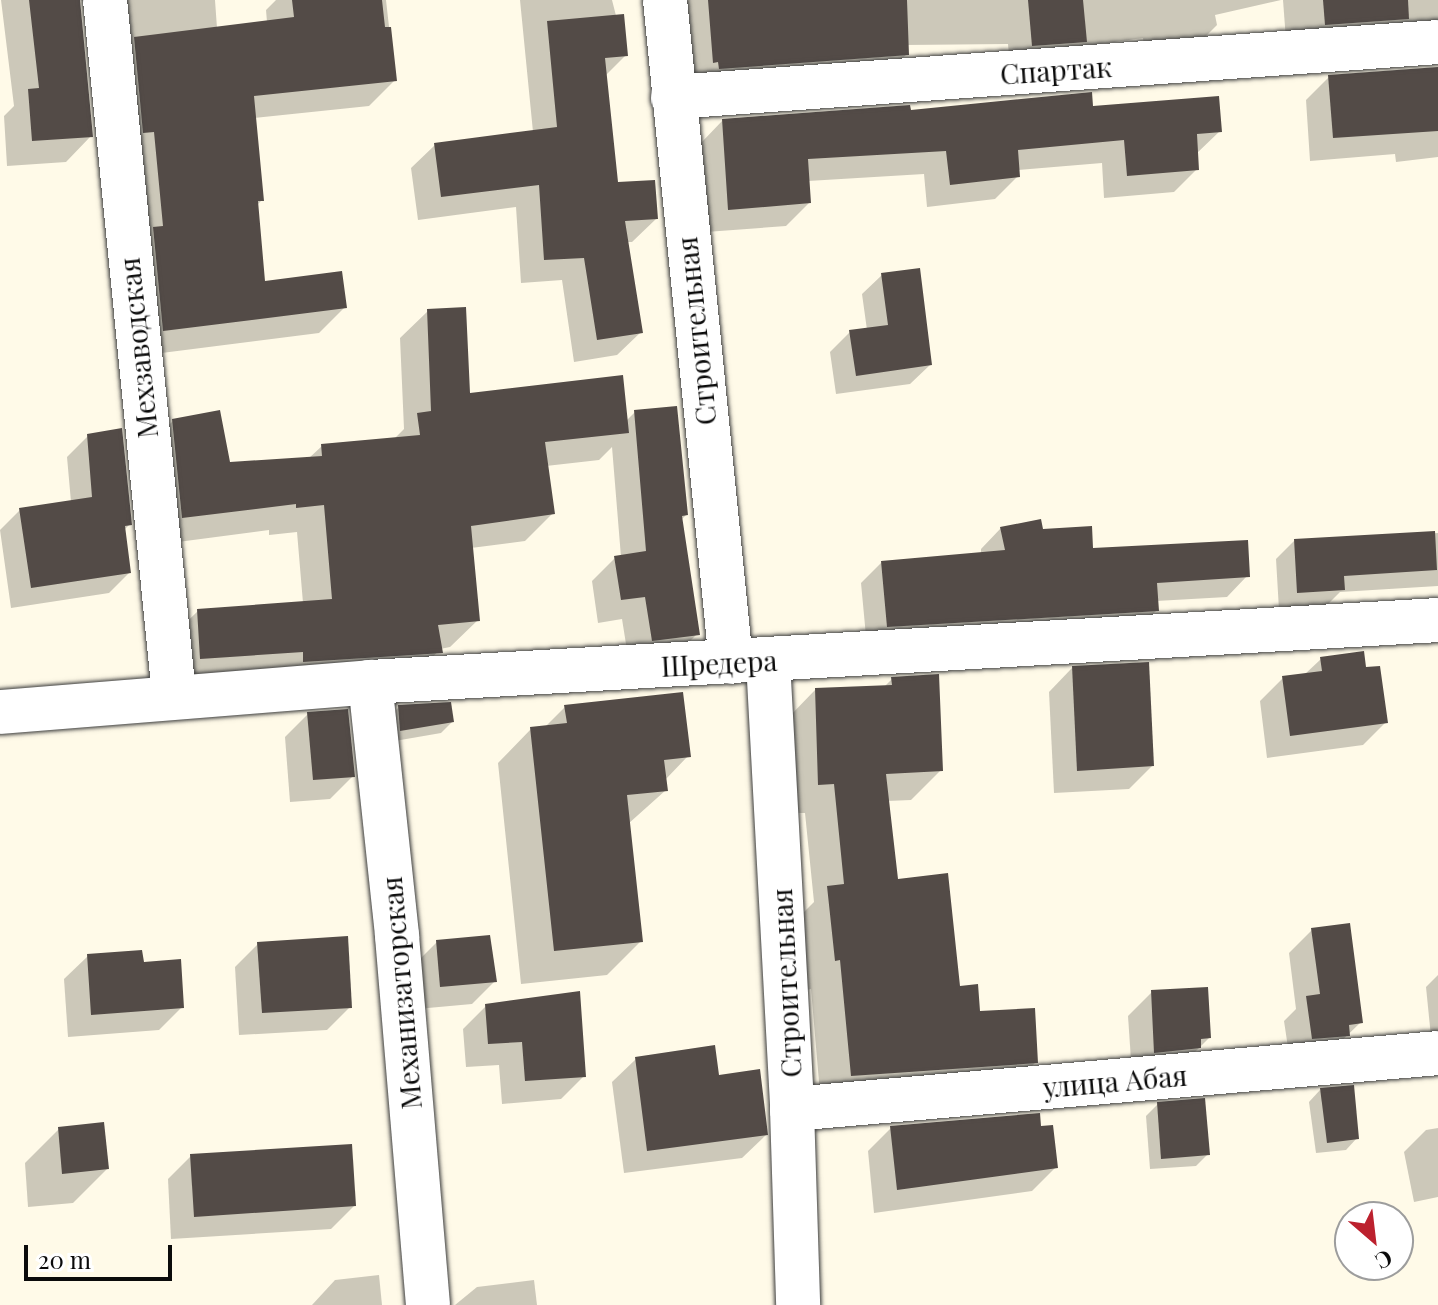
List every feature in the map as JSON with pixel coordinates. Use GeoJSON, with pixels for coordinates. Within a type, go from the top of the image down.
{"type":"FeatureCollection","features":[{"type":"Feature","properties":{"kind":"street","name":"Мехзаводская"},"geometry":{"type":"LineString","coordinates":[[105,0],[174,695]]}},
{"type":"Feature","properties":{"kind":"street","name":"Строительная"},"geometry":{"type":"LineString","coordinates":[[665,0],[673,97],[750,662],[792,1109],[798,1305]]}},
{"type":"Feature","properties":{"kind":"street","name":"Спартак"},"geometry":{"type":"LineString","coordinates":[[673,97],[1438,42]]}},
{"type":"Feature","properties":{"kind":"street","name":"Шредера"},"geometry":{"type":"LineString","coordinates":[[0,712],[174,695],[370,682],[1438,620]]}},
{"type":"Feature","properties":{"kind":"street","name":"Механизаторская"},"geometry":{"type":"LineString","coordinates":[[370,682],[397,936],[428,1305]]}},
{"type":"Feature","properties":{"kind":"street","name":"улица Абая"},"geometry":{"type":"LineString","coordinates":[[792,1109],[1438,1053]]}},
{"type":"Feature","properties":{"kind":"building"},"geometry":{"type":"Polygon","coordinates":[[[29,0],[80,0],[93,137],[32,141],[28,89],[39,88],[29,0]]]}},
{"type":"Feature","properties":{"kind":"building"},"geometry":{"type":"Polygon","coordinates":[[[292,0],[382,0],[385,27],[391,27],[397,81],[254,96],[264,201],[258,201],[265,281],[342,271],[347,308],[163,331],[153,227],[163,226],[154,132],[143,133],[134,37],[294,17],[292,0]]]}},
{"type":"Feature","properties":{"kind":"building"},"geometry":{"type":"Polygon","coordinates":[[[708,0],[907,0],[909,55],[719,69],[718,62],[713,63],[708,0]]]}},
{"type":"Feature","properties":{"kind":"building"},"geometry":{"type":"Polygon","coordinates":[[[1028,0],[1083,0],[1087,42],[1032,46],[1028,0]]]}},
{"type":"Feature","properties":{"kind":"building"},"geometry":{"type":"Polygon","coordinates":[[[1323,0],[1408,0],[1409,19],[1325,25],[1323,0]]]}},
{"type":"Feature","properties":{"kind":"building"},"geometry":{"type":"Polygon","coordinates":[[[624,14],[628,56],[605,58],[618,182],[655,180],[658,219],[625,221],[643,333],[597,340],[584,258],[544,260],[539,185],[441,197],[434,143],[557,127],[547,21],[624,14]]]}},
{"type":"Feature","properties":{"kind":"building"},"geometry":{"type":"Polygon","coordinates":[[[1438,67],[1438,131],[1333,138],[1328,75],[1438,67]]]}},
{"type":"Feature","properties":{"kind":"building"},"geometry":{"type":"Polygon","coordinates":[[[1092,92],[1093,106],[1219,96],[1222,132],[1197,134],[1199,170],[1127,176],[1124,140],[1018,150],[1020,177],[950,185],[946,151],[808,159],[811,203],[728,210],[722,119],[910,105],[911,110],[1092,92]]]}},
{"type":"Feature","properties":{"kind":"building"},"geometry":{"type":"Polygon","coordinates":[[[920,268],[932,365],[856,376],[849,330],[888,325],[881,273],[920,268]]]}},
{"type":"Feature","properties":{"kind":"building"},"geometry":{"type":"Polygon","coordinates":[[[466,307],[470,393],[623,375],[629,433],[545,442],[555,514],[471,526],[480,621],[438,625],[443,653],[303,662],[303,652],[200,659],[197,609],[332,599],[324,505],[296,508],[296,504],[182,518],[172,419],[220,410],[230,462],[322,456],[321,444],[420,435],[417,413],[431,411],[427,309],[466,307]]]}},
{"type":"Feature","properties":{"kind":"building"},"geometry":{"type":"Polygon","coordinates":[[[677,406],[688,515],[682,516],[700,635],[652,641],[645,597],[621,600],[614,556],[646,551],[634,410],[677,406]]]}},
{"type":"Feature","properties":{"kind":"building"},"geometry":{"type":"Polygon","coordinates":[[[122,428],[132,525],[125,526],[131,573],[31,588],[19,508],[92,497],[87,434],[122,428]]]}},
{"type":"Feature","properties":{"kind":"building"},"geometry":{"type":"Polygon","coordinates":[[[1041,519],[1043,529],[1092,526],[1093,548],[1248,540],[1250,577],[1157,583],[1159,611],[887,627],[881,561],[1005,550],[1000,527],[1041,519]]]}},
{"type":"Feature","properties":{"kind":"building"},"geometry":{"type":"Polygon","coordinates":[[[1435,531],[1437,570],[1344,576],[1345,590],[1297,593],[1294,539],[1435,531]]]}},
{"type":"Feature","properties":{"kind":"building"},"geometry":{"type":"Polygon","coordinates":[[[1364,651],[1366,667],[1380,666],[1388,723],[1290,736],[1282,676],[1322,671],[1320,657],[1364,651]]]}},
{"type":"Feature","properties":{"kind":"building"},"geometry":{"type":"Polygon","coordinates":[[[1149,662],[1154,766],[1077,771],[1072,666],[1149,662]]]}},
{"type":"Feature","properties":{"kind":"building"},"geometry":{"type":"Polygon","coordinates":[[[939,674],[943,771],[886,774],[898,879],[948,873],[960,986],[978,984],[980,1011],[1035,1008],[1038,1063],[851,1076],[840,960],[835,961],[827,886],[844,884],[834,784],[818,785],[815,688],[892,685],[891,677],[939,674]]]}},
{"type":"Feature","properties":{"kind":"building"},"geometry":{"type":"Polygon","coordinates":[[[683,692],[691,757],[664,760],[668,791],[627,795],[643,942],[554,951],[530,727],[567,723],[564,705],[683,692]]]}},
{"type":"Feature","properties":{"kind":"building"},"geometry":{"type":"Polygon","coordinates":[[[451,702],[454,722],[400,731],[398,705],[451,702]]]}},
{"type":"Feature","properties":{"kind":"building"},"geometry":{"type":"Polygon","coordinates":[[[348,709],[355,777],[313,780],[307,712],[348,709]]]}},
{"type":"Feature","properties":{"kind":"building"},"geometry":{"type":"Polygon","coordinates":[[[1350,923],[1363,1023],[1349,1025],[1350,1036],[1312,1039],[1306,996],[1320,994],[1311,928],[1350,923]]]}},
{"type":"Feature","properties":{"kind":"building"},"geometry":{"type":"Polygon","coordinates":[[[490,935],[497,982],[440,987],[436,940],[490,935]]]}},
{"type":"Feature","properties":{"kind":"building"},"geometry":{"type":"Polygon","coordinates":[[[348,936],[352,1008],[262,1013],[257,942],[348,936]]]}},
{"type":"Feature","properties":{"kind":"building"},"geometry":{"type":"Polygon","coordinates":[[[142,950],[144,962],[181,959],[184,1008],[91,1015],[87,954],[142,950]]]}},
{"type":"Feature","properties":{"kind":"building"},"geometry":{"type":"Polygon","coordinates":[[[1208,987],[1211,1038],[1201,1039],[1201,1048],[1154,1053],[1151,990],[1208,987]]]}},
{"type":"Feature","properties":{"kind":"building"},"geometry":{"type":"Polygon","coordinates":[[[580,991],[586,1077],[525,1081],[522,1042],[488,1044],[485,1004],[580,991]]]}},
{"type":"Feature","properties":{"kind":"building"},"geometry":{"type":"Polygon","coordinates":[[[715,1045],[719,1075],[760,1069],[768,1135],[647,1151],[635,1057],[715,1045]]]}},
{"type":"Feature","properties":{"kind":"building"},"geometry":{"type":"Polygon","coordinates":[[[1354,1085],[1359,1139],[1327,1143],[1320,1088],[1354,1085]]]}},
{"type":"Feature","properties":{"kind":"building"},"geometry":{"type":"Polygon","coordinates":[[[1205,1098],[1210,1155],[1161,1159],[1157,1102],[1205,1098]]]}},
{"type":"Feature","properties":{"kind":"building"},"geometry":{"type":"Polygon","coordinates":[[[1040,1113],[1041,1126],[1053,1125],[1058,1168],[897,1190],[890,1126],[1040,1113]]]}},
{"type":"Feature","properties":{"kind":"building"},"geometry":{"type":"Polygon","coordinates":[[[104,1122],[109,1169],[62,1174],[58,1127],[104,1122]]]}},
{"type":"Feature","properties":{"kind":"building"},"geometry":{"type":"Polygon","coordinates":[[[352,1144],[356,1206],[194,1217],[190,1154],[352,1144]]]}}]}
